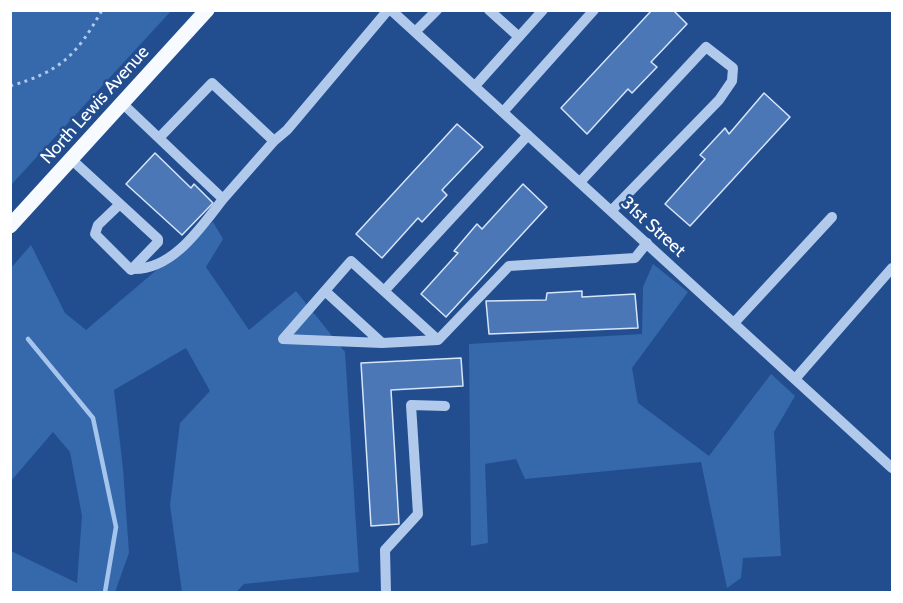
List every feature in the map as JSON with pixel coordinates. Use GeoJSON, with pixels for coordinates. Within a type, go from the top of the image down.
{"type":"FeatureCollection","features":[{"type":"Feature","properties":{"kind":"main road","name":"North Lewis Avenue"},"geometry":{"type":"LineString","coordinates":[[10,226],[207,10]]}},
{"type":"Feature","properties":{"kind":"street"},"geometry":{"type":"LineString","coordinates":[[120,204],[98,225],[95,234],[129,269],[145,269],[167,259],[184,244],[274,141],[287,130],[390,10]]}},
{"type":"Feature","properties":{"kind":"street","name":"31st Street"},"geometry":{"type":"LineString","coordinates":[[390,10],[892,468]]}},
{"type":"Feature","properties":{"kind":"street"},"geometry":{"type":"LineString","coordinates":[[415,32],[437,10]]}},
{"type":"Feature","properties":{"kind":"street"},"geometry":{"type":"LineString","coordinates":[[489,10],[519,37]]}},
{"type":"Feature","properties":{"kind":"street"},"geometry":{"type":"LineString","coordinates":[[475,86],[543,10]]}},
{"type":"Feature","properties":{"kind":"street"},"geometry":{"type":"LineString","coordinates":[[503,112],[594,10]]}},
{"type":"Feature","properties":{"kind":"street"},"geometry":{"type":"LineString","coordinates":[[580,182],[706,47],[733,68],[732,81],[719,100],[611,210]]}},
{"type":"Feature","properties":{"kind":"street"},"geometry":{"type":"LineString","coordinates":[[159,138],[212,83],[274,141]]}},
{"type":"Feature","properties":{"kind":"street"},"geometry":{"type":"LineString","coordinates":[[122,103],[223,199]]}},
{"type":"Feature","properties":{"kind":"street"},"geometry":{"type":"LineString","coordinates":[[384,291],[528,135]]}},
{"type":"Feature","properties":{"kind":"street"},"geometry":{"type":"LineString","coordinates":[[71,159],[158,239],[158,242],[133,269]]}},
{"type":"Feature","properties":{"kind":"street"},"geometry":{"type":"LineString","coordinates":[[734,323],[832,217]]}},
{"type":"Feature","properties":{"kind":"street"},"geometry":{"type":"LineString","coordinates":[[438,339],[351,261],[283,339],[382,343],[438,339],[509,266],[636,258],[647,243]]}},
{"type":"Feature","properties":{"kind":"street"},"geometry":{"type":"LineString","coordinates":[[795,379],[892,268]]}},
{"type":"Feature","properties":{"kind":"street"},"geometry":{"type":"LineString","coordinates":[[325,291],[382,343]]}},
{"type":"Feature","properties":{"kind":"street"},"geometry":{"type":"LineString","coordinates":[[386,592],[385,550],[418,514],[411,405],[445,406]]}},
{"type":"Feature","properties":{"kind":"path"},"geometry":{"type":"LineString","coordinates":[[10,86],[47,73],[63,63],[83,42],[102,10]]}},
{"type":"Feature","properties":{"kind":"shaded area"},"geometry":{"type":"Polygon","coordinates":[[[10,11],[171,11],[11,185],[10,11]]]}},
{"type":"Feature","properties":{"kind":"shaded area"},"geometry":{"type":"Polygon","coordinates":[[[213,222],[223,239],[206,267],[249,330],[296,291],[345,352],[359,572],[244,584],[236,592],[182,592],[170,505],[180,423],[210,391],[186,348],[114,390],[129,553],[115,592],[11,592],[11,551],[77,583],[82,516],[70,452],[53,432],[11,481],[11,268],[31,245],[65,313],[86,330],[213,222]]]}},
{"type":"Feature","properties":{"kind":"shaded area"},"geometry":{"type":"Polygon","coordinates":[[[653,264],[688,292],[632,368],[638,403],[709,456],[771,374],[795,396],[774,432],[781,556],[743,558],[741,578],[727,588],[701,462],[525,479],[516,459],[485,464],[488,543],[471,546],[469,344],[642,334],[643,287],[653,264]]]}},
{"type":"Feature","properties":{"kind":"building"},"geometry":{"type":"Polygon","coordinates":[[[652,10],[673,10],[687,24],[651,62],[657,67],[632,93],[628,89],[587,134],[561,108],[652,10]]]}},
{"type":"Feature","properties":{"kind":"building"},"geometry":{"type":"Polygon","coordinates":[[[764,93],[790,117],[690,226],[665,204],[705,159],[700,155],[725,128],[729,134],[764,93]]]}},
{"type":"Feature","properties":{"kind":"building"},"geometry":{"type":"Polygon","coordinates":[[[457,124],[483,147],[442,190],[447,195],[422,222],[418,218],[382,258],[356,234],[457,124]]]}},
{"type":"Feature","properties":{"kind":"building"},"geometry":{"type":"Polygon","coordinates":[[[155,153],[191,188],[194,184],[213,203],[182,235],[126,184],[155,153]]]}},
{"type":"Feature","properties":{"kind":"building"},"geometry":{"type":"Polygon","coordinates":[[[523,184],[547,207],[446,317],[421,294],[458,253],[454,251],[477,224],[482,229],[523,184]]]}},
{"type":"Feature","properties":{"kind":"building"},"geometry":{"type":"Polygon","coordinates":[[[582,291],[582,297],[635,294],[638,328],[489,334],[486,301],[546,300],[547,293],[582,291]]]}},
{"type":"Feature","properties":{"kind":"building"},"geometry":{"type":"Polygon","coordinates":[[[461,358],[463,386],[391,390],[399,524],[371,526],[361,363],[461,358]]]}},
{"type":"Feature","properties":{"kind":"waterway"},"geometry":{"type":"LineString","coordinates":[[28,339],[93,418],[116,527],[105,592]]}}]}
